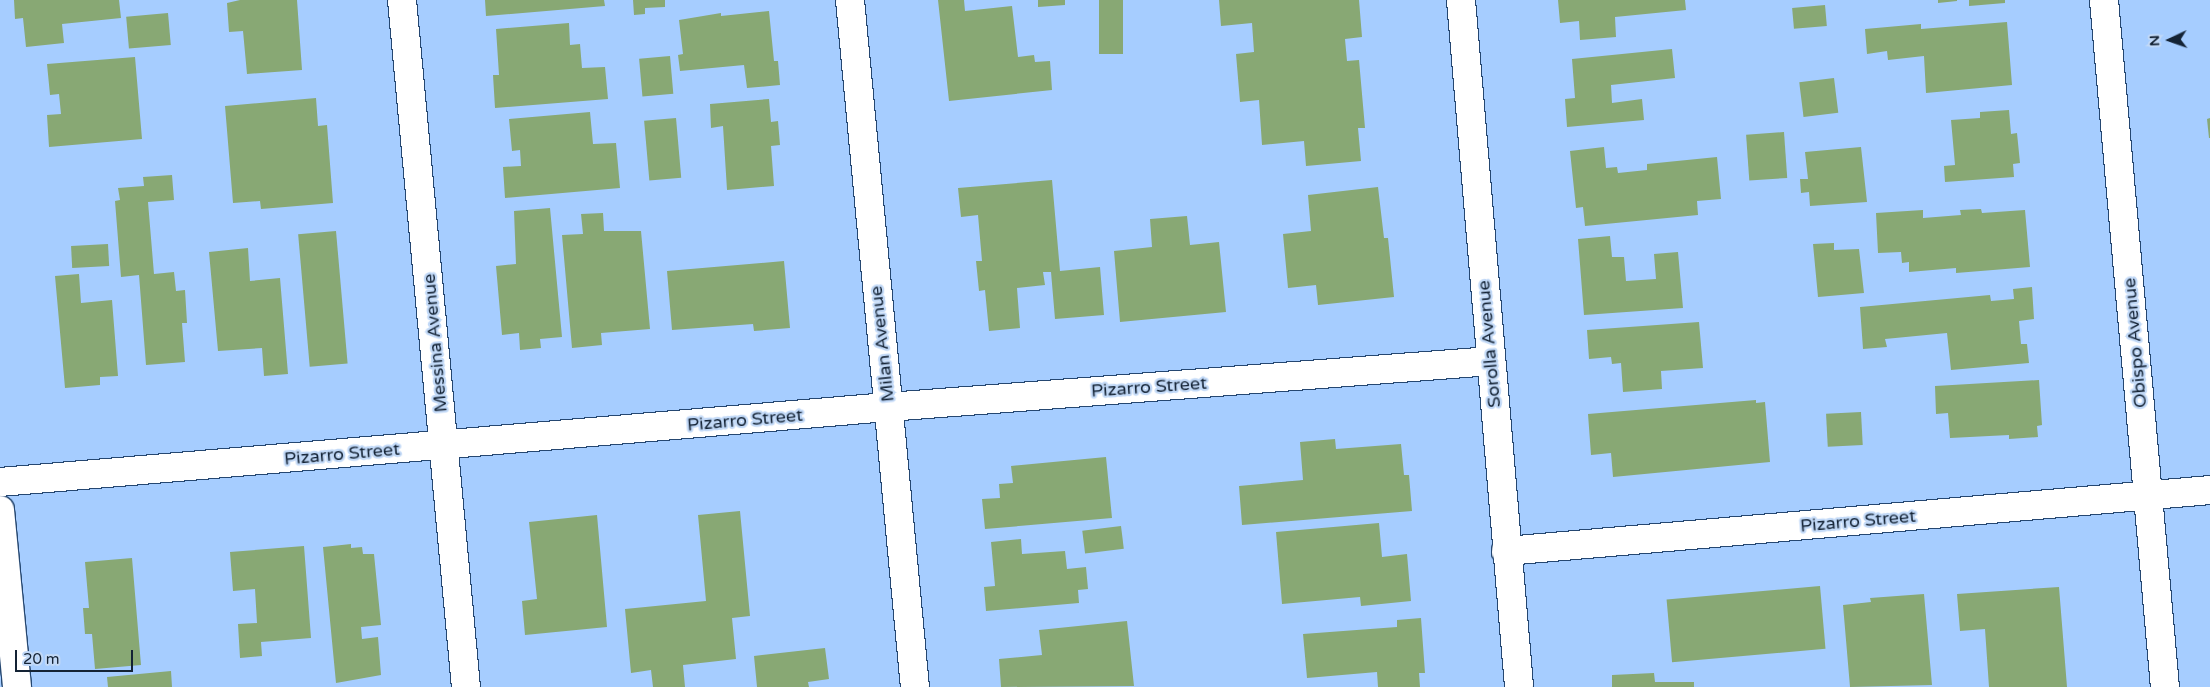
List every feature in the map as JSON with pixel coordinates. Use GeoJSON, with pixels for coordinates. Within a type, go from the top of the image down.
{"type":"FeatureCollection","features":[{"type":"Feature","properties":{"kind":"street","name":"Messina Avenue"},"geometry":{"type":"LineString","coordinates":[[402,0],[466,687]]}},
{"type":"Feature","properties":{"kind":"street","name":"Milan Avenue"},"geometry":{"type":"LineString","coordinates":[[850,0],[915,687]]}},
{"type":"Feature","properties":{"kind":"street","name":"Sorolla Avenue"},"geometry":{"type":"LineString","coordinates":[[1461,0],[1518,687]]}},
{"type":"Feature","properties":{"kind":"street","name":"Obispo Avenue"},"geometry":{"type":"LineString","coordinates":[[2104,0],[2165,687]]}},
{"type":"Feature","properties":{"kind":"street","name":"Pizarro Street"},"geometry":{"type":"LineString","coordinates":[[0,482],[445,446],[888,407],[1491,361]]}},
{"type":"Feature","properties":{"kind":"street","name":"Pizarro Street"},"geometry":{"type":"LineString","coordinates":[[1506,551],[2210,490]]}},
{"type":"Feature","properties":{"kind":"street"},"geometry":{"type":"LineString","coordinates":[[0,510],[17,687]]}},
{"type":"Feature","properties":{"kind":"building"},"geometry":{"type":"Polygon","coordinates":[[[14,0],[119,0],[121,18],[62,24],[64,43],[26,47],[23,18],[15,19],[14,0]]]}},
{"type":"Feature","properties":{"kind":"building"},"geometry":{"type":"Polygon","coordinates":[[[240,0],[297,0],[302,70],[247,74],[243,31],[229,32],[227,3],[240,0]]]}},
{"type":"Feature","properties":{"kind":"building"},"geometry":{"type":"Polygon","coordinates":[[[485,0],[604,0],[605,6],[486,16],[485,0]]]}},
{"type":"Feature","properties":{"kind":"building"},"geometry":{"type":"Polygon","coordinates":[[[633,0],[665,0],[665,7],[645,8],[645,14],[634,15],[633,0]]]}},
{"type":"Feature","properties":{"kind":"building"},"geometry":{"type":"Polygon","coordinates":[[[938,0],[964,0],[965,11],[1012,6],[1018,57],[1034,55],[1035,62],[1050,61],[1052,90],[949,101],[938,0]]]}},
{"type":"Feature","properties":{"kind":"building"},"geometry":{"type":"Polygon","coordinates":[[[1038,0],[1065,0],[1065,5],[1038,7],[1038,0]]]}},
{"type":"Feature","properties":{"kind":"building"},"geometry":{"type":"Polygon","coordinates":[[[1099,0],[1123,0],[1123,54],[1099,54],[1099,0]]]}},
{"type":"Feature","properties":{"kind":"building"},"geometry":{"type":"Polygon","coordinates":[[[1219,0],[1359,0],[1362,37],[1345,39],[1347,61],[1359,60],[1365,128],[1358,128],[1361,161],[1306,166],[1304,141],[1262,145],[1259,100],[1240,102],[1236,54],[1254,52],[1252,23],[1221,26],[1219,0]]]}},
{"type":"Feature","properties":{"kind":"building"},"geometry":{"type":"Polygon","coordinates":[[[1558,0],[1685,0],[1686,10],[1615,17],[1616,37],[1580,40],[1579,21],[1560,23],[1558,0]]]}},
{"type":"Feature","properties":{"kind":"building"},"geometry":{"type":"Polygon","coordinates":[[[1938,0],[1957,0],[1957,1],[1938,3],[1938,0]]]}},
{"type":"Feature","properties":{"kind":"building"},"geometry":{"type":"Polygon","coordinates":[[[1969,0],[2005,0],[2005,3],[1969,6],[1969,0]]]}},
{"type":"Feature","properties":{"kind":"building"},"geometry":{"type":"Polygon","coordinates":[[[1825,5],[1827,26],[1794,29],[1792,8],[1825,5]]]}},
{"type":"Feature","properties":{"kind":"building"},"geometry":{"type":"Polygon","coordinates":[[[769,11],[774,61],[778,61],[780,85],[747,88],[744,65],[680,71],[678,55],[683,54],[679,20],[721,13],[721,16],[769,11]]]}},
{"type":"Feature","properties":{"kind":"building"},"geometry":{"type":"Polygon","coordinates":[[[168,13],[171,45],[129,49],[126,17],[168,13]]]}},
{"type":"Feature","properties":{"kind":"building"},"geometry":{"type":"Polygon","coordinates":[[[2007,22],[2012,85],[1926,93],[1924,56],[1888,60],[1887,51],[1867,54],[1865,29],[1921,24],[1921,29],[2007,22]]]}},
{"type":"Feature","properties":{"kind":"building"},"geometry":{"type":"Polygon","coordinates":[[[569,23],[570,45],[580,44],[582,68],[605,67],[608,99],[495,108],[493,75],[499,75],[496,29],[569,23]]]}},
{"type":"Feature","properties":{"kind":"building"},"geometry":{"type":"Polygon","coordinates":[[[1672,49],[1675,78],[1611,85],[1612,103],[1642,99],[1644,120],[1567,127],[1565,99],[1575,98],[1572,59],[1672,49]]]}},
{"type":"Feature","properties":{"kind":"building"},"geometry":{"type":"Polygon","coordinates":[[[670,56],[673,94],[642,97],[639,59],[670,56]]]}},
{"type":"Feature","properties":{"kind":"building"},"geometry":{"type":"Polygon","coordinates":[[[135,57],[142,139],[49,147],[47,115],[61,114],[59,94],[50,95],[47,64],[135,57]]]}},
{"type":"Feature","properties":{"kind":"building"},"geometry":{"type":"Polygon","coordinates":[[[1834,78],[1838,113],[1804,117],[1799,82],[1834,78]]]}},
{"type":"Feature","properties":{"kind":"building"},"geometry":{"type":"Polygon","coordinates":[[[316,98],[318,126],[327,125],[333,203],[261,209],[260,201],[233,203],[225,106],[316,98]]]}},
{"type":"Feature","properties":{"kind":"building"},"geometry":{"type":"Polygon","coordinates":[[[769,99],[771,122],[778,121],[780,145],[771,146],[774,186],[727,190],[723,126],[711,128],[710,104],[769,99]]]}},
{"type":"Feature","properties":{"kind":"building"},"geometry":{"type":"Polygon","coordinates":[[[2009,110],[2011,134],[2017,133],[2020,163],[2013,164],[2014,177],[1945,182],[1944,166],[1955,165],[1951,120],[1980,118],[1980,112],[2009,110]]]}},
{"type":"Feature","properties":{"kind":"building"},"geometry":{"type":"Polygon","coordinates":[[[590,112],[593,144],[616,143],[620,188],[505,198],[503,167],[521,166],[520,150],[512,151],[509,119],[590,112]]]}},
{"type":"Feature","properties":{"kind":"building"},"geometry":{"type":"Polygon","coordinates":[[[676,118],[681,178],[649,181],[644,121],[676,118]]]}},
{"type":"Feature","properties":{"kind":"building"},"geometry":{"type":"Polygon","coordinates":[[[2210,118],[2210,138],[2209,138],[2207,119],[2210,118]]]}},
{"type":"Feature","properties":{"kind":"building"},"geometry":{"type":"Polygon","coordinates":[[[1784,132],[1787,178],[1749,181],[1746,135],[1784,132]]]}},
{"type":"Feature","properties":{"kind":"building"},"geometry":{"type":"Polygon","coordinates":[[[1604,147],[1606,168],[1617,167],[1618,173],[1647,170],[1647,164],[1717,157],[1721,199],[1697,201],[1698,215],[1585,226],[1583,207],[1576,208],[1570,151],[1604,147]]]}},
{"type":"Feature","properties":{"kind":"building"},"geometry":{"type":"Polygon","coordinates":[[[1861,147],[1867,202],[1810,206],[1809,192],[1801,193],[1800,179],[1808,179],[1805,152],[1861,147]]]}},
{"type":"Feature","properties":{"kind":"building"},"geometry":{"type":"Polygon","coordinates":[[[172,175],[174,200],[148,202],[154,274],[174,272],[176,291],[185,290],[187,323],[182,323],[185,362],[146,365],[139,275],[121,277],[115,201],[120,200],[118,188],[144,186],[143,177],[172,175]]]}},
{"type":"Feature","properties":{"kind":"building"},"geometry":{"type":"Polygon","coordinates":[[[1052,180],[1060,271],[1100,267],[1104,315],[1055,319],[1051,272],[1043,272],[1045,285],[1017,288],[1020,328],[989,331],[985,290],[979,291],[976,261],[982,261],[978,215],[961,217],[958,188],[1052,180]]]}},
{"type":"Feature","properties":{"kind":"building"},"geometry":{"type":"Polygon","coordinates":[[[1378,187],[1384,238],[1388,238],[1394,297],[1318,305],[1316,285],[1288,288],[1283,234],[1311,231],[1308,195],[1378,187]]]}},
{"type":"Feature","properties":{"kind":"building"},"geometry":{"type":"Polygon","coordinates":[[[550,208],[562,337],[540,339],[541,348],[520,350],[519,333],[502,335],[496,266],[516,264],[514,211],[550,208]]]}},
{"type":"Feature","properties":{"kind":"building"},"geometry":{"type":"Polygon","coordinates":[[[1981,209],[1982,213],[2025,210],[2030,267],[1956,273],[1956,268],[1909,272],[1909,262],[1902,263],[1901,252],[1878,253],[1876,213],[1923,210],[1923,218],[1961,215],[1960,210],[1981,209]]]}},
{"type":"Feature","properties":{"kind":"building"},"geometry":{"type":"Polygon","coordinates":[[[603,213],[604,231],[641,231],[650,329],[601,333],[602,345],[572,348],[562,235],[583,234],[581,214],[603,213]]]}},
{"type":"Feature","properties":{"kind":"building"},"geometry":{"type":"Polygon","coordinates":[[[1187,216],[1190,245],[1219,242],[1226,312],[1120,322],[1114,251],[1152,247],[1150,219],[1187,216]]]}},
{"type":"Feature","properties":{"kind":"building"},"geometry":{"type":"Polygon","coordinates":[[[336,231],[348,363],[310,367],[298,234],[336,231]]]}},
{"type":"Feature","properties":{"kind":"building"},"geometry":{"type":"Polygon","coordinates":[[[1610,236],[1612,257],[1624,257],[1626,281],[1656,279],[1654,254],[1678,252],[1683,308],[1584,315],[1578,239],[1610,236]]]}},
{"type":"Feature","properties":{"kind":"building"},"geometry":{"type":"Polygon","coordinates":[[[1834,243],[1834,250],[1859,249],[1864,293],[1818,297],[1813,244],[1834,243]]]}},
{"type":"Feature","properties":{"kind":"building"},"geometry":{"type":"Polygon","coordinates":[[[108,244],[109,266],[72,268],[71,246],[108,244]]]}},
{"type":"Feature","properties":{"kind":"building"},"geometry":{"type":"Polygon","coordinates":[[[248,248],[250,281],[280,278],[288,374],[264,376],[262,348],[218,351],[209,252],[248,248]]]}},
{"type":"Feature","properties":{"kind":"building"},"geometry":{"type":"Polygon","coordinates":[[[784,261],[790,328],[754,331],[753,324],[672,330],[667,271],[784,261]]]}},
{"type":"Feature","properties":{"kind":"building"},"geometry":{"type":"Polygon","coordinates":[[[79,274],[81,303],[112,300],[118,376],[100,377],[100,385],[65,388],[55,276],[79,274]]]}},
{"type":"Feature","properties":{"kind":"building"},"geometry":{"type":"Polygon","coordinates":[[[2032,287],[2034,319],[2019,321],[2021,344],[2027,344],[2029,363],[1951,370],[1947,333],[1885,339],[1887,347],[1863,349],[1860,307],[1990,295],[1991,301],[2014,299],[2013,289],[2032,287]]]}},
{"type":"Feature","properties":{"kind":"building"},"geometry":{"type":"Polygon","coordinates":[[[1699,322],[1703,368],[1661,371],[1662,389],[1623,392],[1621,363],[1612,364],[1611,357],[1589,359],[1587,330],[1699,322]]]}},
{"type":"Feature","properties":{"kind":"building"},"geometry":{"type":"Polygon","coordinates":[[[2039,380],[2042,425],[2037,426],[2038,437],[2009,439],[2009,435],[1950,438],[1948,413],[1936,414],[1935,386],[2039,380]]]}},
{"type":"Feature","properties":{"kind":"building"},"geometry":{"type":"Polygon","coordinates":[[[1756,400],[1756,403],[1765,402],[1770,462],[1613,477],[1611,453],[1591,455],[1588,414],[1756,400]]]}},
{"type":"Feature","properties":{"kind":"building"},"geometry":{"type":"Polygon","coordinates":[[[1861,412],[1863,445],[1828,447],[1826,414],[1861,412]]]}},
{"type":"Feature","properties":{"kind":"building"},"geometry":{"type":"Polygon","coordinates":[[[1335,439],[1336,449],[1401,444],[1404,475],[1409,475],[1412,511],[1242,525],[1239,486],[1303,480],[1300,442],[1335,439]]]}},
{"type":"Feature","properties":{"kind":"building"},"geometry":{"type":"Polygon","coordinates":[[[1106,457],[1112,518],[985,529],[982,499],[1000,498],[999,484],[1013,483],[1011,466],[1106,457]]]}},
{"type":"Feature","properties":{"kind":"building"},"geometry":{"type":"Polygon","coordinates":[[[740,511],[750,616],[732,618],[736,659],[683,665],[685,687],[653,687],[651,670],[631,673],[625,609],[706,601],[698,515],[740,511]]]}},
{"type":"Feature","properties":{"kind":"building"},"geometry":{"type":"Polygon","coordinates":[[[597,515],[607,627],[525,635],[522,601],[537,599],[529,522],[597,515]]]}},
{"type":"Feature","properties":{"kind":"building"},"geometry":{"type":"Polygon","coordinates":[[[1379,523],[1382,557],[1407,554],[1411,601],[1361,606],[1360,597],[1282,604],[1276,532],[1379,523]]]}},
{"type":"Feature","properties":{"kind":"building"},"geometry":{"type":"Polygon","coordinates":[[[1121,526],[1124,549],[1085,554],[1082,531],[1121,526]]]}},
{"type":"Feature","properties":{"kind":"building"},"geometry":{"type":"Polygon","coordinates":[[[1021,539],[1022,554],[1065,551],[1067,569],[1086,567],[1088,589],[1078,590],[1079,603],[986,611],[984,587],[995,586],[991,542],[1021,539]]]}},
{"type":"Feature","properties":{"kind":"building"},"geometry":{"type":"Polygon","coordinates":[[[351,544],[351,548],[362,547],[363,554],[374,554],[381,625],[361,627],[362,639],[378,637],[381,675],[336,683],[323,547],[351,544]]]}},
{"type":"Feature","properties":{"kind":"building"},"geometry":{"type":"Polygon","coordinates":[[[304,546],[311,638],[261,642],[262,656],[240,658],[238,624],[257,623],[255,589],[233,591],[230,552],[304,546]]]}},
{"type":"Feature","properties":{"kind":"building"},"geometry":{"type":"Polygon","coordinates":[[[132,558],[141,665],[95,669],[92,634],[85,634],[83,608],[89,608],[85,562],[132,558]]]}},
{"type":"Feature","properties":{"kind":"building"},"geometry":{"type":"Polygon","coordinates":[[[1820,586],[1825,649],[1672,662],[1667,599],[1820,586]]]}},
{"type":"Feature","properties":{"kind":"building"},"geometry":{"type":"Polygon","coordinates":[[[2059,587],[2067,687],[1989,687],[1985,629],[1960,631],[1957,594],[2059,587]]]}},
{"type":"Feature","properties":{"kind":"building"},"geometry":{"type":"Polygon","coordinates":[[[1924,594],[1932,685],[1850,687],[1843,605],[1871,602],[1870,598],[1924,594]]]}},
{"type":"Feature","properties":{"kind":"building"},"geometry":{"type":"Polygon","coordinates":[[[1421,618],[1425,673],[1419,673],[1420,687],[1378,687],[1377,672],[1307,678],[1303,634],[1397,627],[1397,620],[1421,618]]]}},
{"type":"Feature","properties":{"kind":"building"},"geometry":{"type":"Polygon","coordinates":[[[1127,621],[1134,686],[1001,687],[999,659],[1042,655],[1039,630],[1127,621]]]}},
{"type":"Feature","properties":{"kind":"building"},"geometry":{"type":"Polygon","coordinates":[[[825,648],[829,679],[808,682],[809,687],[757,687],[754,656],[825,648]]]}},
{"type":"Feature","properties":{"kind":"building"},"geometry":{"type":"Polygon","coordinates":[[[171,671],[172,687],[108,687],[107,677],[171,671]]]}},
{"type":"Feature","properties":{"kind":"building"},"geometry":{"type":"Polygon","coordinates":[[[1654,673],[1655,682],[1694,682],[1694,687],[1612,687],[1612,675],[1654,673]]]}}]}
